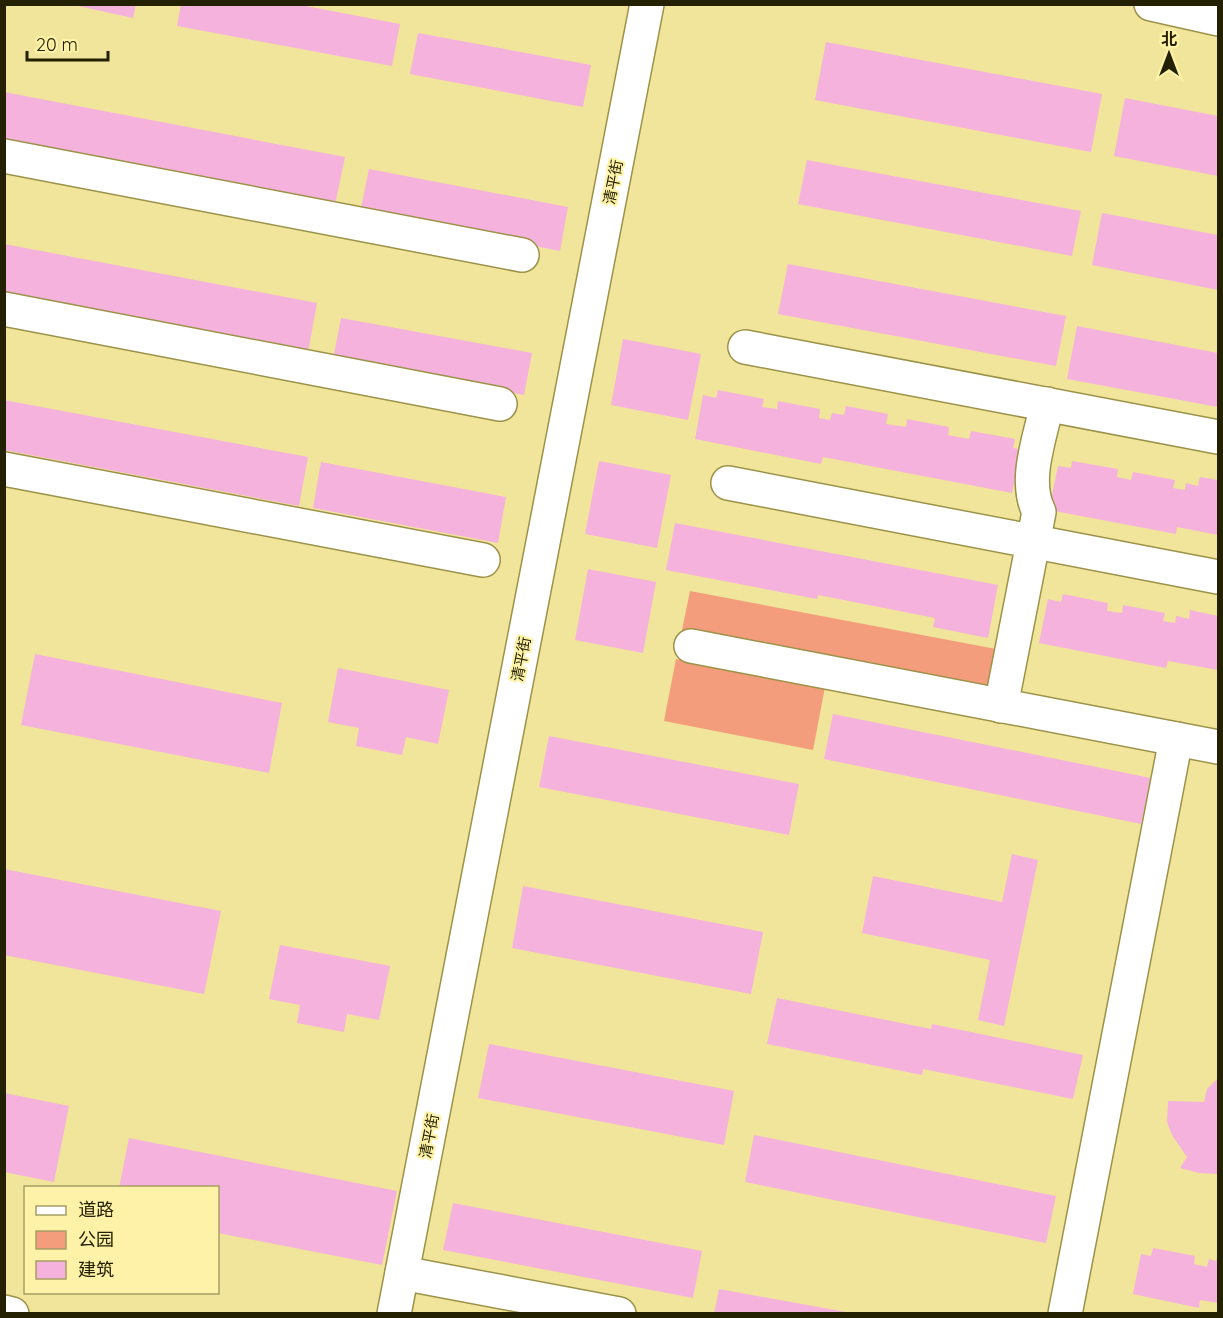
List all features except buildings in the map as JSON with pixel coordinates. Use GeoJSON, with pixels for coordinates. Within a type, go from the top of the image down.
{"type":"FeatureCollection","features":[{"type":"Feature","properties":{"kind":"street","name":"清平街"},"geometry":{"type":"LineString","coordinates":[[394,1314],[647,4]]}},
{"type":"Feature","properties":{"kind":"street"},"geometry":{"type":"LineString","coordinates":[[1151,4],[1218,19]]}},
{"type":"Feature","properties":{"kind":"street"},"geometry":{"type":"LineString","coordinates":[[4,156],[522,255]]}},
{"type":"Feature","properties":{"kind":"street"},"geometry":{"type":"LineString","coordinates":[[4,309],[500,404]]}},
{"type":"Feature","properties":{"kind":"street"},"geometry":{"type":"LineString","coordinates":[[745,346],[1218,437]]}},
{"type":"Feature","properties":{"kind":"street"},"geometry":{"type":"LineString","coordinates":[[1001,706],[1039,512],[1032,498],[1031,481],[1047,405]]}},
{"type":"Feature","properties":{"kind":"street"},"geometry":{"type":"LineString","coordinates":[[4,469],[483,560]]}},
{"type":"Feature","properties":{"kind":"street"},"geometry":{"type":"LineString","coordinates":[[728,483],[1218,577]]}},
{"type":"Feature","properties":{"kind":"street"},"geometry":{"type":"LineString","coordinates":[[691,646],[1218,747]]}},
{"type":"Feature","properties":{"kind":"street"},"geometry":{"type":"LineString","coordinates":[[1065,1314],[1176,739]]}},
{"type":"Feature","properties":{"kind":"street"},"geometry":{"type":"LineString","coordinates":[[402,1273],[619,1314]]}},
{"type":"Feature","properties":{"kind":"street"},"geometry":{"type":"LineString","coordinates":[[4,1312],[12,1314]]}},
{"type":"Feature","properties":{"kind":"green space"},"geometry":{"type":"Polygon","coordinates":[[[690,591],[996,649],[987,694],[681,635],[690,591]]]}},
{"type":"Feature","properties":{"kind":"green space"},"geometry":{"type":"Polygon","coordinates":[[[676,659],[825,687],[813,750],[664,721],[676,659]]]}}]}
